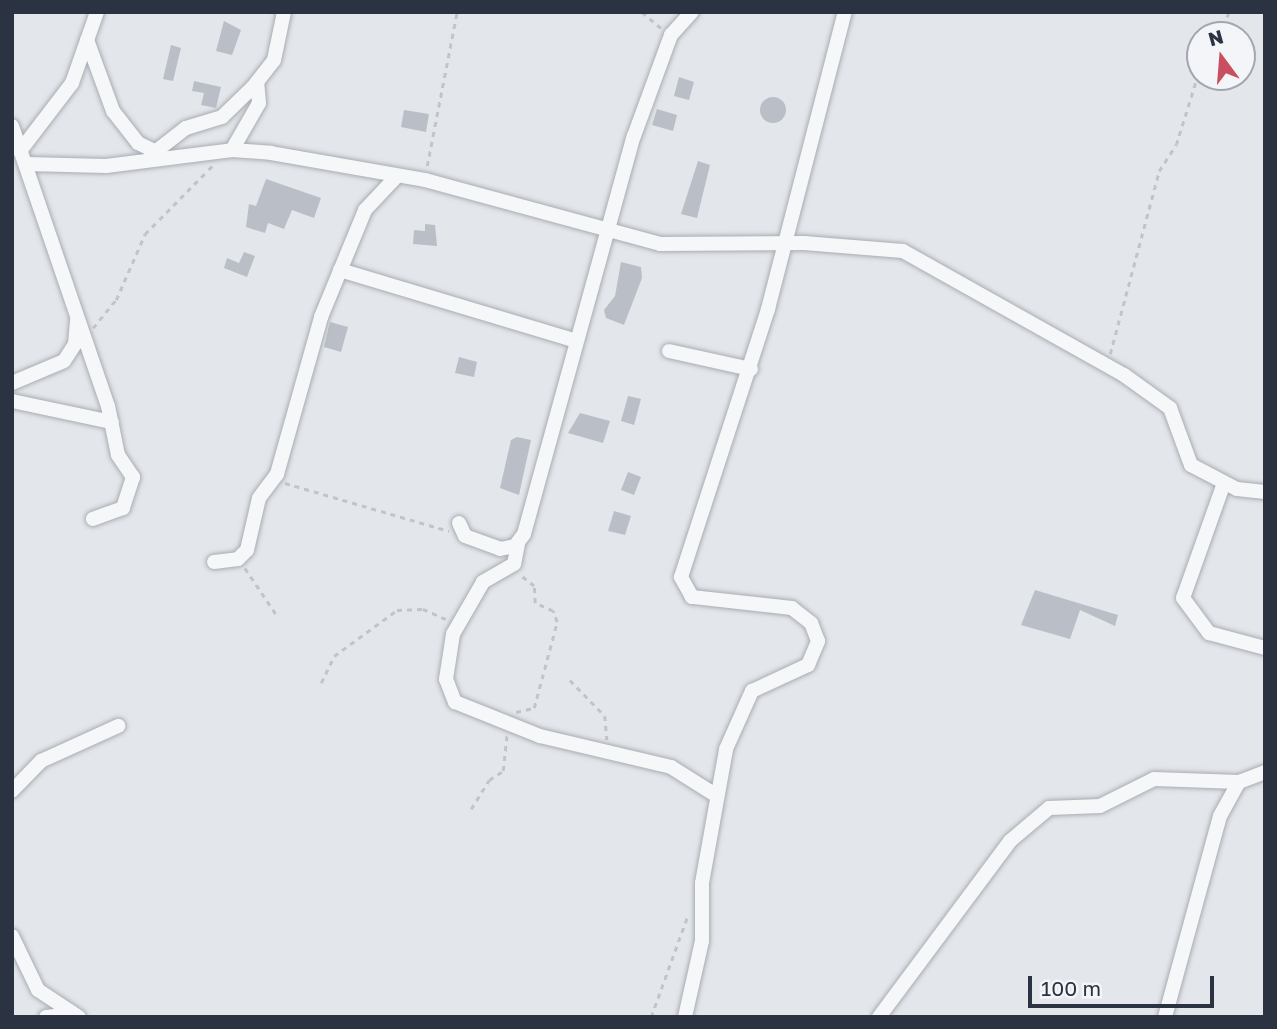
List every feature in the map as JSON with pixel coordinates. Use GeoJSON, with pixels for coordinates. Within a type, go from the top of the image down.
{"type":"FeatureCollection","features":[{"type":"Feature","properties":{"kind":"street"},"geometry":{"type":"LineString","coordinates":[[20,155],[32,128],[72,83],[97,12]]}},
{"type":"Feature","properties":{"kind":"street"},"geometry":{"type":"LineString","coordinates":[[162,155],[186,128],[222,117],[257,82],[274,60],[284,12]]}},
{"type":"Feature","properties":{"kind":"street"},"geometry":{"type":"LineString","coordinates":[[692,12],[671,35],[607,234],[512,566],[484,582],[457,625],[446,679],[450,695],[462,707],[508,723],[612,749],[687,774],[717,796]]}},
{"type":"Feature","properties":{"kind":"street"},"geometry":{"type":"LineString","coordinates":[[685,1017],[705,918],[702,883],[726,749],[752,691],[808,665],[818,641],[811,623],[792,607],[702,599],[682,587],[751,369],[845,12]]}},
{"type":"Feature","properties":{"kind":"street"},"geometry":{"type":"LineString","coordinates":[[87,40],[113,111],[138,143],[162,155]]}},
{"type":"Feature","properties":{"kind":"street"},"geometry":{"type":"LineString","coordinates":[[226,151],[259,103],[257,82]]}},
{"type":"Feature","properties":{"kind":"street"},"geometry":{"type":"LineString","coordinates":[[12,126],[77,312],[132,484],[123,508],[93,519]]}},
{"type":"Feature","properties":{"kind":"street"},"geometry":{"type":"LineString","coordinates":[[20,155],[106,166],[162,155],[226,151],[395,178],[425,180],[551,212],[607,234],[660,244],[785,243],[903,251],[1105,363],[1170,408],[1188,462],[1224,483],[1265,492]]}},
{"type":"Feature","properties":{"kind":"street"},"geometry":{"type":"LineString","coordinates":[[214,562],[238,559],[247,550],[257,506],[271,480],[340,270],[365,210],[395,178]]}},
{"type":"Feature","properties":{"kind":"street"},"geometry":{"type":"LineString","coordinates":[[340,270],[577,341]]}},
{"type":"Feature","properties":{"kind":"street"},"geometry":{"type":"LineString","coordinates":[[12,383],[49,370],[71,353],[77,312]]}},
{"type":"Feature","properties":{"kind":"street"},"geometry":{"type":"LineString","coordinates":[[669,351],[751,369]]}},
{"type":"Feature","properties":{"kind":"street"},"geometry":{"type":"LineString","coordinates":[[12,401],[112,422]]}},
{"type":"Feature","properties":{"kind":"street"},"geometry":{"type":"LineString","coordinates":[[1224,483],[1183,598],[1209,633],[1265,648]]}},
{"type":"Feature","properties":{"kind":"street"},"geometry":{"type":"LineString","coordinates":[[462,530],[500,550],[518,544]]}},
{"type":"Feature","properties":{"kind":"street"},"geometry":{"type":"LineString","coordinates":[[12,791],[41,761],[118,726]]}},
{"type":"Feature","properties":{"kind":"street"},"geometry":{"type":"LineString","coordinates":[[878,1017],[1010,841],[1049,808],[1100,806],[1154,779],[1239,782],[1265,772]]}},
{"type":"Feature","properties":{"kind":"street"},"geometry":{"type":"LineString","coordinates":[[1165,1017],[1220,816],[1239,782]]}},
{"type":"Feature","properties":{"kind":"street"},"geometry":{"type":"LineString","coordinates":[[12,936],[34,984],[76,1015]]}},
{"type":"Feature","properties":{"kind":"street"},"geometry":{"type":"LineString","coordinates":[[46,1017],[76,1015]]}},
{"type":"Feature","properties":{"kind":"path"},"geometry":{"type":"LineString","coordinates":[[425,180],[457,12]]}},
{"type":"Feature","properties":{"kind":"path"},"geometry":{"type":"LineString","coordinates":[[642,12],[671,35]]}},
{"type":"Feature","properties":{"kind":"path"},"geometry":{"type":"LineString","coordinates":[[1105,363],[1136,273],[1159,171],[1175,145],[1193,91]]}},
{"type":"Feature","properties":{"kind":"path"},"geometry":{"type":"LineString","coordinates":[[83,330],[114,302],[145,234],[203,182],[226,151]]}},
{"type":"Feature","properties":{"kind":"path"},"geometry":{"type":"LineString","coordinates":[[271,480],[462,530]]}},
{"type":"Feature","properties":{"kind":"path"},"geometry":{"type":"LineString","coordinates":[[238,559],[278,617]]}},
{"type":"Feature","properties":{"kind":"path"},"geometry":{"type":"LineString","coordinates":[[471,809],[489,780],[503,771],[508,723],[513,713],[534,708],[557,622],[553,611],[535,603],[532,582],[512,566]]}},
{"type":"Feature","properties":{"kind":"path"},"geometry":{"type":"LineString","coordinates":[[321,683],[334,656],[397,610],[423,609],[457,625]]}},
{"type":"Feature","properties":{"kind":"path"},"geometry":{"type":"LineString","coordinates":[[570,680],[605,716],[612,749]]}},
{"type":"Feature","properties":{"kind":"path"},"geometry":{"type":"LineString","coordinates":[[651,1017],[702,883]]}},
{"type":"Feature","properties":{"kind":"building"},"geometry":{"type":"Polygon","coordinates":[[[224,21],[241,30],[232,55],[216,51],[224,21]]]}},
{"type":"Feature","properties":{"kind":"building"},"geometry":{"type":"Polygon","coordinates":[[[171,45],[181,48],[173,81],[163,79],[171,45]]]}},
{"type":"Feature","properties":{"kind":"building"},"geometry":{"type":"Polygon","coordinates":[[[679,77],[694,82],[689,100],[674,96],[679,77]]]}},
{"type":"Feature","properties":{"kind":"building"},"geometry":{"type":"Polygon","coordinates":[[[194,81],[221,87],[216,108],[201,105],[204,93],[192,91],[194,81]]]}},
{"type":"Feature","properties":{"kind":"building"},"geometry":{"type":"Polygon","coordinates":[[[773,97],[782,101],[786,110],[782,119],[773,123],[764,119],[760,110],[764,101],[773,97]]]}},
{"type":"Feature","properties":{"kind":"building"},"geometry":{"type":"Polygon","coordinates":[[[657,109],[677,115],[673,131],[652,125],[657,109]]]}},
{"type":"Feature","properties":{"kind":"building"},"geometry":{"type":"Polygon","coordinates":[[[404,110],[429,114],[426,132],[401,127],[404,110]]]}},
{"type":"Feature","properties":{"kind":"building"},"geometry":{"type":"Polygon","coordinates":[[[698,161],[710,165],[697,218],[681,214],[698,161]]]}},
{"type":"Feature","properties":{"kind":"building"},"geometry":{"type":"Polygon","coordinates":[[[266,179],[321,198],[314,218],[292,210],[284,229],[268,223],[265,233],[246,227],[249,204],[256,206],[266,179]]]}},
{"type":"Feature","properties":{"kind":"building"},"geometry":{"type":"Polygon","coordinates":[[[425,224],[435,225],[437,246],[413,244],[414,230],[425,231],[425,224]]]}},
{"type":"Feature","properties":{"kind":"building"},"geometry":{"type":"Polygon","coordinates":[[[244,252],[255,256],[247,277],[224,268],[227,258],[239,263],[244,252]]]}},
{"type":"Feature","properties":{"kind":"building"},"geometry":{"type":"Polygon","coordinates":[[[621,262],[641,267],[642,278],[624,325],[606,318],[604,310],[615,296],[621,262]]]}},
{"type":"Feature","properties":{"kind":"building"},"geometry":{"type":"Polygon","coordinates":[[[330,322],[348,327],[341,352],[324,347],[330,322]]]}},
{"type":"Feature","properties":{"kind":"building"},"geometry":{"type":"Polygon","coordinates":[[[459,357],[477,362],[474,377],[455,373],[459,357]]]}},
{"type":"Feature","properties":{"kind":"building"},"geometry":{"type":"Polygon","coordinates":[[[628,396],[641,399],[634,425],[621,421],[628,396]]]}},
{"type":"Feature","properties":{"kind":"building"},"geometry":{"type":"Polygon","coordinates":[[[580,413],[610,421],[603,443],[568,433],[580,413]]]}},
{"type":"Feature","properties":{"kind":"building"},"geometry":{"type":"Polygon","coordinates":[[[517,437],[531,440],[519,495],[500,488],[511,440],[517,437]]]}},
{"type":"Feature","properties":{"kind":"building"},"geometry":{"type":"Polygon","coordinates":[[[628,472],[641,477],[634,495],[621,490],[628,472]]]}},
{"type":"Feature","properties":{"kind":"building"},"geometry":{"type":"Polygon","coordinates":[[[614,511],[631,516],[625,535],[608,531],[614,511]]]}},
{"type":"Feature","properties":{"kind":"building"},"geometry":{"type":"Polygon","coordinates":[[[1035,590],[1118,615],[1115,626],[1080,610],[1070,639],[1021,625],[1035,590]]]}}]}
